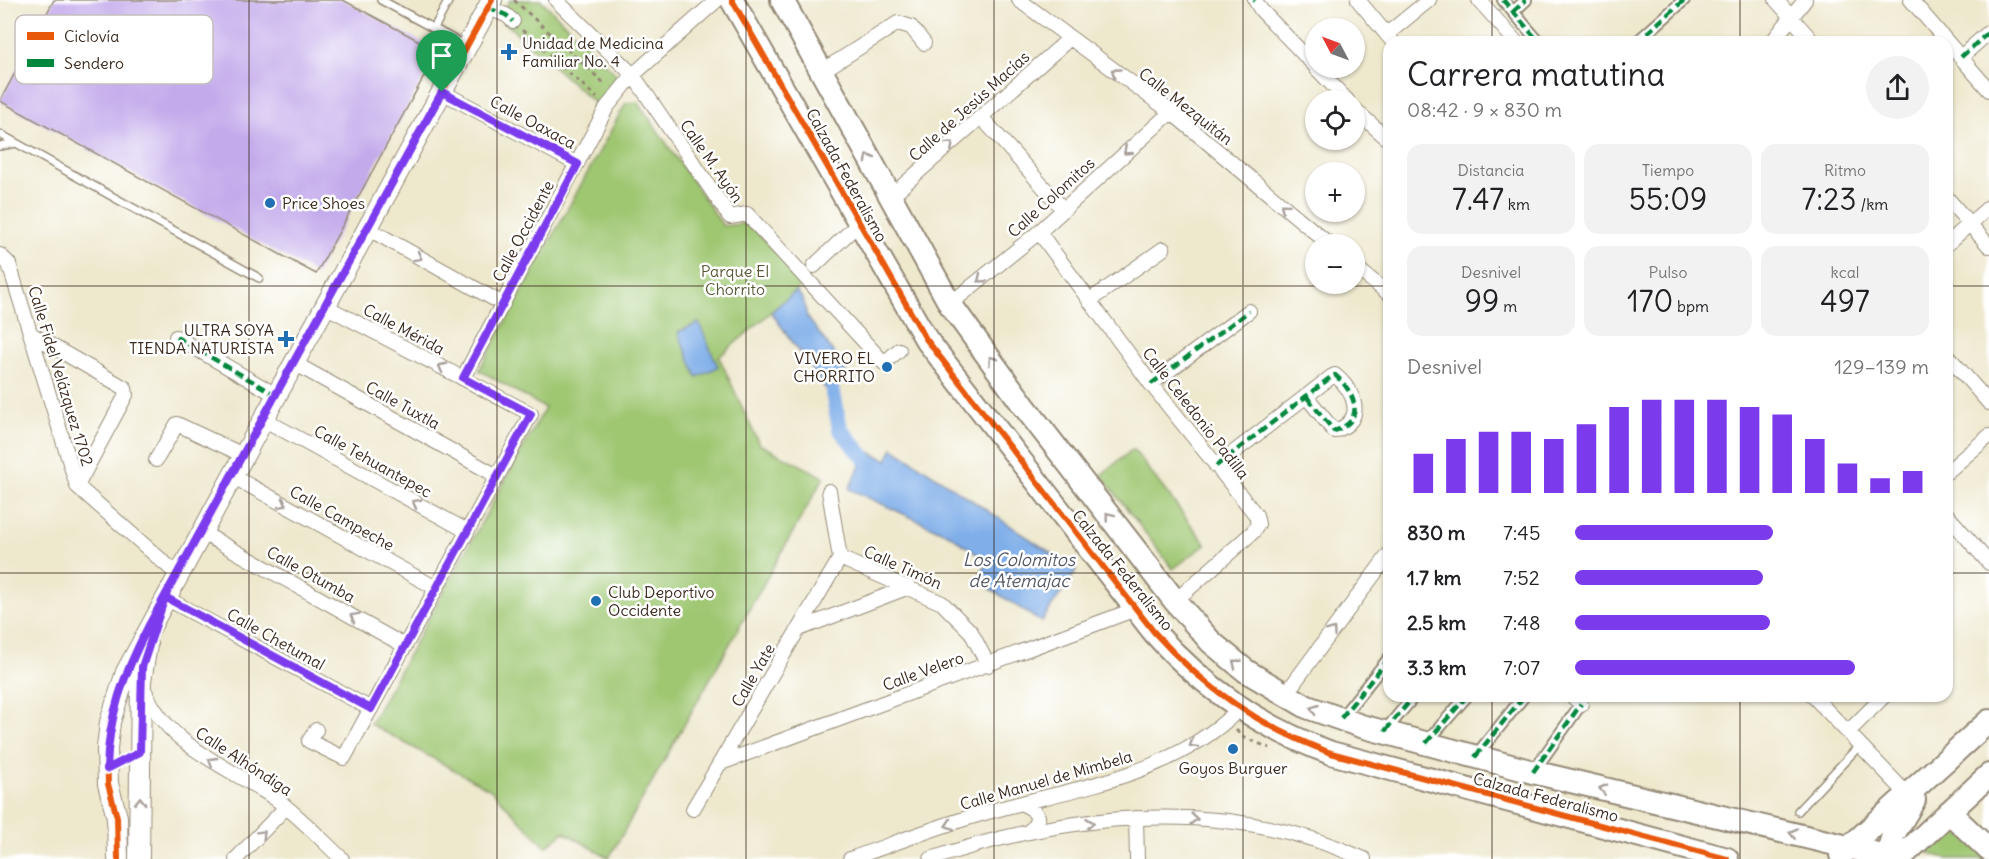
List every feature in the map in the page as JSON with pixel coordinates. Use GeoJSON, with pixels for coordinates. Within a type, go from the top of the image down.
{"type":"FeatureCollection","features":[{"type":"Feature","properties":{"kind":"main road","name":"Calzada Federalismo"},"geometry":{"type":"LineString","coordinates":[[732,0],[906,309],[943,364],[1136,609],[1194,673],[1239,709],[1287,736],[1331,753],[1727,859]]}},
{"type":"Feature","properties":{"kind":"main road","name":"Calzada Federalismo"},"geometry":{"type":"LineString","coordinates":[[783,0],[950,304],[1024,406],[1175,601],[1227,656],[1285,696],[1341,718],[1474,757],[1844,855],[1893,858]]}},
{"type":"Feature","properties":{"kind":"main road"},"geometry":{"type":"LineString","coordinates":[[118,859],[117,817],[108,784],[107,769],[110,722],[133,677],[165,597],[177,574],[490,4]]}},
{"type":"Feature","properties":{"kind":"main road"},"geometry":{"type":"LineString","coordinates":[[133,677],[140,752],[139,859]]}},
{"type":"Feature","properties":{"kind":"main road"},"geometry":{"type":"LineString","coordinates":[[1844,855],[1989,721]]}},
{"type":"Feature","properties":{"kind":"main road"},"geometry":{"type":"LineString","coordinates":[[107,769],[140,752]]}},
{"type":"Feature","properties":{"kind":"main road"},"geometry":{"type":"LineString","coordinates":[[1893,858],[1893,835],[1908,808],[1947,759]]}},
{"type":"Feature","properties":{"kind":"main road"},"geometry":{"type":"LineString","coordinates":[[1893,858],[1949,812],[1989,775]]}},
{"type":"Feature","properties":{"kind":"main road"},"geometry":{"type":"LineString","coordinates":[[1949,812],[1989,850]]}},
{"type":"Feature","properties":{"kind":"street","name":"Calle M. Ayón"},"geometry":{"type":"LineString","coordinates":[[556,0],[633,75],[730,216],[747,214],[884,363],[899,350]]}},
{"type":"Feature","properties":{"kind":"street","name":"Calle Occidente"},"geometry":{"type":"LineString","coordinates":[[463,378],[607,107],[633,75],[717,0]]}},
{"type":"Feature","properties":{"kind":"street","name":"Calle Mezquitán"},"geometry":{"type":"LineString","coordinates":[[1018,0],[1171,112],[1317,234]]}},
{"type":"Feature","properties":{"kind":"street"},"geometry":{"type":"LineString","coordinates":[[1255,0],[1305,55]]}},
{"type":"Feature","properties":{"kind":"street"},"geometry":{"type":"LineString","coordinates":[[1358,0],[1388,36]]}},
{"type":"Feature","properties":{"kind":"street"},"geometry":{"type":"LineString","coordinates":[[1392,36],[1429,0]]}},
{"type":"Feature","properties":{"kind":"street"},"geometry":{"type":"LineString","coordinates":[[1479,0],[1511,36]]}},
{"type":"Feature","properties":{"kind":"street"},"geometry":{"type":"LineString","coordinates":[[1503,0],[1534,36]]}},
{"type":"Feature","properties":{"kind":"street"},"geometry":{"type":"LineString","coordinates":[[1513,12],[1526,0]]}},
{"type":"Feature","properties":{"kind":"street"},"geometry":{"type":"LineString","coordinates":[[1644,36],[1684,0]]}},
{"type":"Feature","properties":{"kind":"street"},"geometry":{"type":"LineString","coordinates":[[1776,0],[1808,36]]}},
{"type":"Feature","properties":{"kind":"street"},"geometry":{"type":"LineString","coordinates":[[1777,36],[1805,0]]}},
{"type":"Feature","properties":{"kind":"street"},"geometry":{"type":"LineString","coordinates":[[1914,1],[1943,36]]}},
{"type":"Feature","properties":{"kind":"street"},"geometry":{"type":"LineString","coordinates":[[490,4],[513,21]]}},
{"type":"Feature","properties":{"kind":"street"},"geometry":{"type":"LineString","coordinates":[[822,71],[898,23],[910,27],[924,43]]}},
{"type":"Feature","properties":{"kind":"street"},"geometry":{"type":"LineString","coordinates":[[1961,57],[1989,32]]}},
{"type":"Feature","properties":{"kind":"street","name":"Calle de Jesús Macías"},"geometry":{"type":"LineString","coordinates":[[890,197],[1069,39]]}},
{"type":"Feature","properties":{"kind":"street"},"geometry":{"type":"LineString","coordinates":[[1953,47],[1989,90]]}},
{"type":"Feature","properties":{"kind":"street"},"geometry":{"type":"LineString","coordinates":[[1326,78],[1338,90]]}},
{"type":"Feature","properties":{"kind":"street","name":"Calle Oaxaca"},"geometry":{"type":"LineString","coordinates":[[442,92],[578,164]]}},
{"type":"Feature","properties":{"kind":"street","name":"Calle Colomitos"},"geometry":{"type":"LineString","coordinates":[[950,304],[1039,232],[1171,112]]}},
{"type":"Feature","properties":{"kind":"street"},"geometry":{"type":"LineString","coordinates":[[982,118],[1063,209]]}},
{"type":"Feature","properties":{"kind":"street"},"geometry":{"type":"LineString","coordinates":[[1365,119],[1383,135]]}},
{"type":"Feature","properties":{"kind":"street"},"geometry":{"type":"LineString","coordinates":[[1953,205],[1989,246]]}},
{"type":"Feature","properties":{"kind":"street"},"geometry":{"type":"LineString","coordinates":[[1953,239],[1989,207]]}},
{"type":"Feature","properties":{"kind":"street"},"geometry":{"type":"LineString","coordinates":[[814,266],[859,223]]}},
{"type":"Feature","properties":{"kind":"street"},"geometry":{"type":"LineString","coordinates":[[367,228],[502,304]]}},
{"type":"Feature","properties":{"kind":"street","name":"Calle Celedonio Padilla"},"geometry":{"type":"LineString","coordinates":[[1039,232],[1151,384],[1256,515],[1258,524],[1253,532],[1175,601]]}},
{"type":"Feature","properties":{"kind":"street"},"geometry":{"type":"LineString","coordinates":[[1089,301],[1163,249]]}},
{"type":"Feature","properties":{"kind":"street","name":"Calle Fidel Velázquez 1702"},"geometry":{"type":"LineString","coordinates":[[0,255],[9,264],[77,486],[177,574]]}},
{"type":"Feature","properties":{"kind":"street"},"geometry":{"type":"LineString","coordinates":[[1365,275],[1383,289]]}},
{"type":"Feature","properties":{"kind":"street","name":"Calle Mérida"},"geometry":{"type":"LineString","coordinates":[[325,306],[531,414],[497,476]]}},
{"type":"Feature","properties":{"kind":"street"},"geometry":{"type":"LineString","coordinates":[[1151,384],[1249,311]]}},
{"type":"Feature","properties":{"kind":"street"},"geometry":{"type":"LineString","coordinates":[[31,334],[125,388],[126,395],[77,486]]}},
{"type":"Feature","properties":{"kind":"street"},"geometry":{"type":"LineString","coordinates":[[176,338],[276,395]]}},
{"type":"Feature","properties":{"kind":"street"},"geometry":{"type":"LineString","coordinates":[[1953,362],[1989,403]]}},
{"type":"Feature","properties":{"kind":"street","name":"Calle Tuxtla"},"geometry":{"type":"LineString","coordinates":[[294,363],[497,476]]}},
{"type":"Feature","properties":{"kind":"street"},"geometry":{"type":"LineString","coordinates":[[1216,466],[1306,396]]}},
{"type":"Feature","properties":{"kind":"street","name":"Calle Tehuantepec"},"geometry":{"type":"LineString","coordinates":[[263,419],[467,531]]}},
{"type":"Feature","properties":{"kind":"street"},"geometry":{"type":"LineString","coordinates":[[156,460],[177,424],[243,455]]}},
{"type":"Feature","properties":{"kind":"street"},"geometry":{"type":"LineString","coordinates":[[1953,467],[1989,436]]}},
{"type":"Feature","properties":{"kind":"street","name":"Calle Campeche"},"geometry":{"type":"LineString","coordinates":[[231,476],[436,588]]}},
{"type":"Feature","properties":{"kind":"street"},"geometry":{"type":"LineString","coordinates":[[315,730],[309,741],[344,758],[497,476]]}},
{"type":"Feature","properties":{"kind":"street","name":"Calle Timón"},"geometry":{"type":"LineString","coordinates":[[829,491],[840,558],[942,603],[971,632],[988,665]]}},
{"type":"Feature","properties":{"kind":"street"},"geometry":{"type":"LineString","coordinates":[[1953,522],[1989,563]]}},
{"type":"Feature","properties":{"kind":"street","name":"Calle Otumba"},"geometry":{"type":"LineString","coordinates":[[201,532],[405,646]]}},
{"type":"Feature","properties":{"kind":"street","name":"Calle Yate"},"geometry":{"type":"LineString","coordinates":[[693,809],[840,558]]}},
{"type":"Feature","properties":{"kind":"street"},"geometry":{"type":"LineString","coordinates":[[1285,696],[1383,562]]}},
{"type":"Feature","properties":{"kind":"street"},"geometry":{"type":"LineString","coordinates":[[799,629],[909,587]]}},
{"type":"Feature","properties":{"kind":"street","name":"Calle Chetumal"},"geometry":{"type":"LineString","coordinates":[[165,597],[371,709]]}},
{"type":"Feature","properties":{"kind":"street","name":"Calle Velero"},"geometry":{"type":"LineString","coordinates":[[721,763],[1136,609]]}},
{"type":"Feature","properties":{"kind":"street"},"geometry":{"type":"LineString","coordinates":[[1341,718],[1383,666]]}},
{"type":"Feature","properties":{"kind":"street","name":"Calle Alhóndiga"},"geometry":{"type":"LineString","coordinates":[[133,677],[153,709],[173,734],[187,746],[286,807],[342,859]]}},
{"type":"Feature","properties":{"kind":"street"},"geometry":{"type":"LineString","coordinates":[[1385,731],[1409,702]]}},
{"type":"Feature","properties":{"kind":"street"},"geometry":{"type":"LineString","coordinates":[[1426,743],[1462,702]]}},
{"type":"Feature","properties":{"kind":"street"},"geometry":{"type":"LineString","coordinates":[[1474,757],[1519,702]]}},
{"type":"Feature","properties":{"kind":"street"},"geometry":{"type":"LineString","coordinates":[[1533,772],[1575,702]]}},
{"type":"Feature","properties":{"kind":"street"},"geometry":{"type":"LineString","coordinates":[[1819,702],[1908,795]]}},
{"type":"Feature","properties":{"kind":"street"},"geometry":{"type":"LineString","coordinates":[[1848,732],[1878,702]]}},
{"type":"Feature","properties":{"kind":"street","name":"Calle Manuel de Mimbela"},"geometry":{"type":"LineString","coordinates":[[850,859],[972,817],[1119,779],[1160,763],[1216,730],[1239,709]]}},
{"type":"Feature","properties":{"kind":"street"},"geometry":{"type":"LineString","coordinates":[[1056,796],[1049,803],[1045,814],[1056,827]]}},
{"type":"Feature","properties":{"kind":"street"},"geometry":{"type":"LineString","coordinates":[[1023,804],[1032,809],[1038,818],[1028,832]]}},
{"type":"Feature","properties":{"kind":"street"},"geometry":{"type":"LineString","coordinates":[[236,859],[286,807]]}},
{"type":"Feature","properties":{"kind":"street"},"geometry":{"type":"LineString","coordinates":[[1136,818],[1137,859]]}},
{"type":"Feature","properties":{"kind":"street"},"geometry":{"type":"LineString","coordinates":[[931,859],[975,844],[1028,832],[1136,818],[1190,818],[1269,828],[1315,839],[1364,859]]}},
{"type":"Feature","properties":{"kind":"lane"},"geometry":{"type":"LineString","coordinates":[[381,0],[466,46]]}},
{"type":"Feature","properties":{"kind":"lane"},"geometry":{"type":"LineString","coordinates":[[434,28],[448,0]]}},
{"type":"Feature","properties":{"kind":"lane"},"geometry":{"type":"LineString","coordinates":[[0,134],[259,278]]}},
{"type":"Feature","properties":{"kind":"lane"},"geometry":{"type":"LineString","coordinates":[[0,146],[16,143]]}},
{"type":"Feature","properties":{"kind":"lane"},"geometry":{"type":"LineString","coordinates":[[1798,811],[1860,745]]}},
{"type":"Feature","properties":{"kind":"path"},"geometry":{"type":"LineString","coordinates":[[514,0],[616,95]]}},
{"type":"Feature","properties":{"kind":"path"},"geometry":{"type":"LineString","coordinates":[[513,21],[607,107]]}},
{"type":"Feature","properties":{"kind":"green space"},"geometry":{"type":"Polygon","coordinates":[[[510,0],[541,0],[617,75],[598,106],[500,18],[510,0]]]}},
{"type":"Feature","properties":{"kind":"green space","name":"Club Deportivo Occidente"},"geometry":{"type":"Polygon","coordinates":[[[638,102],[723,226],[748,223],[805,283],[719,357],[759,444],[824,477],[609,858],[564,832],[546,847],[491,790],[370,724],[545,408],[479,370],[626,103],[638,102]]]}},
{"type":"Feature","properties":{"kind":"green space"},"geometry":{"type":"Polygon","coordinates":[[[1133,449],[1206,544],[1173,569],[1101,475],[1133,449]]]}},
{"type":"Feature","properties":{"kind":"green space"},"geometry":{"type":"Polygon","coordinates":[[[1951,822],[1989,859],[1948,859],[1920,850],[1951,822]]]}},
{"type":"Feature","properties":{"kind":"water"},"geometry":{"type":"Polygon","coordinates":[[[796,291],[803,299],[807,317],[846,369],[835,391],[830,395],[771,312],[796,291]]]}},
{"type":"Feature","properties":{"kind":"water"},"geometry":{"type":"Polygon","coordinates":[[[699,323],[718,367],[697,377],[678,332],[699,323]]]}},
{"type":"Feature","properties":{"kind":"water","name":"Los Colomitos de Atemajac"},"geometry":{"type":"Polygon","coordinates":[[[893,448],[1077,570],[1041,622],[977,580],[988,562],[950,535],[849,489],[867,451],[887,460],[893,448]]]}},
{"type":"Feature","properties":{"kind":"building","name":"Price Shoes"},"geometry":{"type":"Polygon","coordinates":[[[54,0],[343,0],[438,51],[316,274],[0,101],[15,73],[15,84],[213,84],[213,15],[46,15],[54,0]]]}},
{"type":"Feature","properties":{"kind":"waterway"},"geometry":{"type":"LineString","coordinates":[[833,393],[840,429],[864,457]]}},
{"type":"Feature","properties":{"kind":"marked path"},"geometry":{"type":"LineString","coordinates":[[1503,0],[1534,36]]}},
{"type":"Feature","properties":{"kind":"marked path"},"geometry":{"type":"LineString","coordinates":[[1513,12],[1526,0]]}},
{"type":"Feature","properties":{"kind":"marked path"},"geometry":{"type":"LineString","coordinates":[[1644,36],[1684,0]]}},
{"type":"Feature","properties":{"kind":"marked path"},"geometry":{"type":"LineString","coordinates":[[488,8],[506,15],[513,21]]}},
{"type":"Feature","properties":{"kind":"marked path"},"geometry":{"type":"LineString","coordinates":[[1961,57],[1989,32]]}},
{"type":"Feature","properties":{"kind":"marked path"},"geometry":{"type":"LineString","coordinates":[[1151,384],[1249,311]]}},
{"type":"Feature","properties":{"kind":"marked path"},"geometry":{"type":"LineString","coordinates":[[176,337],[276,395]]}},
{"type":"Feature","properties":{"kind":"marked path"},"geometry":{"type":"LineString","coordinates":[[1216,466],[1331,377],[1335,375],[1352,398],[1354,413],[1351,420],[1334,431],[1306,396]]}},
{"type":"Feature","properties":{"kind":"marked path"},"geometry":{"type":"LineString","coordinates":[[1341,718],[1383,666]]}},
{"type":"Feature","properties":{"kind":"marked path"},"geometry":{"type":"LineString","coordinates":[[1385,731],[1409,702]]}},
{"type":"Feature","properties":{"kind":"marked path"},"geometry":{"type":"LineString","coordinates":[[1426,743],[1462,702]]}},
{"type":"Feature","properties":{"kind":"marked path"},"geometry":{"type":"LineString","coordinates":[[1475,757],[1519,702]]}},
{"type":"Feature","properties":{"kind":"marked path"},"geometry":{"type":"LineString","coordinates":[[1533,772],[1581,704]]}},
{"type":"Feature","properties":{"kind":"cycle path"},"geometry":{"type":"LineString","coordinates":[[118,859],[117,817],[108,784],[107,748],[110,722],[126,672],[492,0]]}},
{"type":"Feature","properties":{"kind":"cycle path"},"geometry":{"type":"LineString","coordinates":[[732,0],[926,339],[1154,632],[1193,671],[1213,688],[1257,718],[1305,743],[1331,753],[1727,859]]}},
{"type":"Feature","properties":{"kind":"place","name":"Unidad de Medicina Familiar No. 4"},"geometry":{"type":"Point","coordinates":[509,52]}},
{"type":"Feature","properties":{"kind":"place","name":"Price Shoes"},"geometry":{"type":"Point","coordinates":[270,203]}},
{"type":"Feature","properties":{"kind":"place","name":"ULTRA SOYA TIENDA NATURISTA"},"geometry":{"type":"Point","coordinates":[286,339]}},
{"type":"Feature","properties":{"kind":"place","name":"VIVERO EL CHORRITO"},"geometry":{"type":"Point","coordinates":[887,367]}},
{"type":"Feature","properties":{"kind":"place","name":"Club Deportivo Occidente"},"geometry":{"type":"Point","coordinates":[596,601]}},
{"type":"Feature","properties":{"kind":"place","name":"Goyos Burguer"},"geometry":{"type":"Point","coordinates":[1233,749]}},
{"type":"Feature","properties":{"kind":"route"},"geometry":{"type":"LineString","coordinates":[[442,92],[578,164],[463,378],[531,414],[371,709],[165,597],[145,652],[142,667],[140,752],[107,769],[110,722],[119,689],[134,655],[148,627],[442,92]]}},
{"type":"Feature","properties":{"kind":"park label","name":"Parque El Chorrito"},"geometry":{"type":"Point","coordinates":[735,280]}}]}
